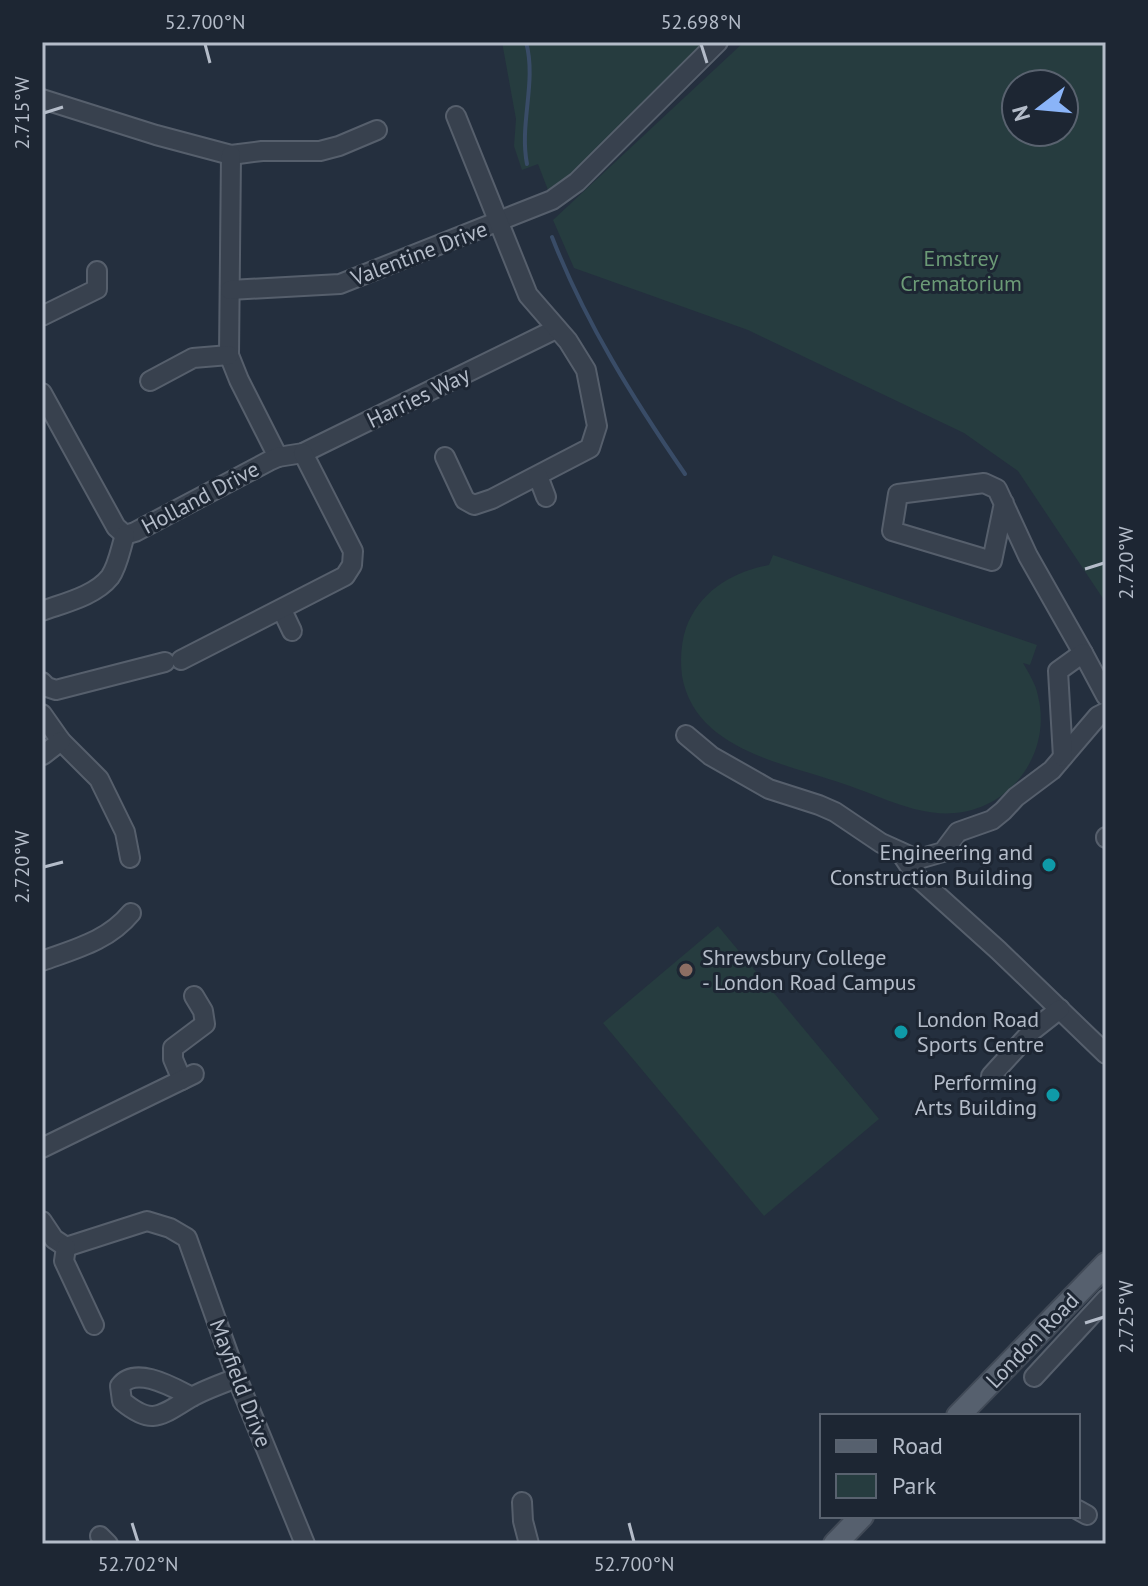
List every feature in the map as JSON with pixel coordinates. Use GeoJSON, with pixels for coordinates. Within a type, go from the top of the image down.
{"type":"FeatureCollection","features":[{"type":"Feature","properties":{"kind":"main road","name":"London Road"},"geometry":{"type":"LineString","coordinates":[[960,1414],[1106,1264]]}},
{"type":"Feature","properties":{"kind":"main road"},"geometry":{"type":"LineString","coordinates":[[835,1544],[860,1518]]}},
{"type":"Feature","properties":{"kind":"street","name":"Valentine Drive"},"geometry":{"type":"LineString","coordinates":[[230,290],[340,284],[565,193],[718,42]]}},
{"type":"Feature","properties":{"kind":"street"},"geometry":{"type":"LineString","coordinates":[[42,99],[231,155],[262,151],[320,151],[377,130]]}},
{"type":"Feature","properties":{"kind":"street"},"geometry":{"type":"LineString","coordinates":[[445,457],[465,500],[474,505],[492,499],[590,448],[597,426],[586,370],[574,349],[528,295],[499,221],[482,157],[456,116]]}},
{"type":"Feature","properties":{"kind":"street","name":"Holland Drive"},"geometry":{"type":"LineString","coordinates":[[42,393],[116,527],[125,535],[278,457],[229,355],[231,155]]}},
{"type":"Feature","properties":{"kind":"street"},"geometry":{"type":"LineString","coordinates":[[42,316],[97,289],[97,271]]}},
{"type":"Feature","properties":{"kind":"street","name":"Harries Way"},"geometry":{"type":"LineString","coordinates":[[278,457],[303,453],[556,329]]}},
{"type":"Feature","properties":{"kind":"street"},"geometry":{"type":"LineString","coordinates":[[150,381],[193,358],[229,355]]}},
{"type":"Feature","properties":{"kind":"street"},"geometry":{"type":"LineString","coordinates":[[42,682],[56,690],[173,661],[258,622],[345,576],[352,565],[353,551],[303,453]]}},
{"type":"Feature","properties":{"kind":"street"},"geometry":{"type":"LineString","coordinates":[[538,476],[546,497]]}},
{"type":"Feature","properties":{"kind":"street"},"geometry":{"type":"LineString","coordinates":[[1004,503],[992,561],[892,531],[898,494],[984,483],[997,489],[1004,503],[1028,556],[1106,696]]}},
{"type":"Feature","properties":{"kind":"street"},"geometry":{"type":"LineString","coordinates":[[42,611],[85,595],[101,585],[111,575],[125,535]]}},
{"type":"Feature","properties":{"kind":"street"},"geometry":{"type":"LineString","coordinates":[[282,610],[292,631]]}},
{"type":"Feature","properties":{"kind":"street"},"geometry":{"type":"LineString","coordinates":[[1063,757],[1058,671],[1083,653]]}},
{"type":"Feature","properties":{"kind":"street"},"geometry":{"type":"LineString","coordinates":[[129,670],[132,689]]}},
{"type":"Feature","properties":{"kind":"street"},"geometry":{"type":"LineString","coordinates":[[686,735],[714,759],[769,789],[835,812],[881,843],[922,858],[943,852],[958,832],[992,820],[1052,770],[1098,716],[1106,712]]}},
{"type":"Feature","properties":{"kind":"street"},"geometry":{"type":"LineString","coordinates":[[42,714],[61,741],[99,779],[125,832],[130,858]]}},
{"type":"Feature","properties":{"kind":"street"},"geometry":{"type":"LineString","coordinates":[[43,755],[61,741]]}},
{"type":"Feature","properties":{"kind":"street"},"geometry":{"type":"LineString","coordinates":[[900,852],[917,877],[1106,1054]]}},
{"type":"Feature","properties":{"kind":"street"},"geometry":{"type":"LineString","coordinates":[[50,958],[92,944],[117,930],[131,913]]}},
{"type":"Feature","properties":{"kind":"street"},"geometry":{"type":"LineString","coordinates":[[42,1148],[188,1077],[173,1059],[173,1048],[205,1024],[203,1011],[194,996]]}},
{"type":"Feature","properties":{"kind":"street"},"geometry":{"type":"LineString","coordinates":[[991,1076],[1032,1031],[1060,1009]]}},
{"type":"Feature","properties":{"kind":"street"},"geometry":{"type":"LineString","coordinates":[[42,1221],[54,1239],[66,1247],[64,1261],[94,1325]]}},
{"type":"Feature","properties":{"kind":"street","name":"Mayfield Drive"},"geometry":{"type":"LineString","coordinates":[[66,1247],[147,1221],[170,1228],[187,1238],[237,1378],[305,1544]]}},
{"type":"Feature","properties":{"kind":"street","name":"London Road"},"geometry":{"type":"LineString","coordinates":[[1034,1377],[1106,1299]]}},
{"type":"Feature","properties":{"kind":"street"},"geometry":{"type":"LineString","coordinates":[[192,1397],[237,1378]]}},
{"type":"Feature","properties":{"kind":"street"},"geometry":{"type":"LineString","coordinates":[[522,1502],[529,1544]]}},
{"type":"Feature","properties":{"kind":"green space"},"geometry":{"type":"Polygon","coordinates":[[[502,42],[706,42],[560,184],[548,190],[538,164],[522,170],[514,146],[516,119],[502,42]]]}},
{"type":"Feature","properties":{"kind":"green space","name":"Emstrey Crematorium"},"geometry":{"type":"Polygon","coordinates":[[[744,42],[1106,42],[1106,603],[1018,471],[964,433],[748,330],[574,268],[553,220],[744,42]]]}},
{"type":"Feature","properties":{"kind":"green space"},"geometry":{"type":"Polygon","coordinates":[[[773,555],[1037,645],[1030,665],[1023,663],[1038,696],[1041,717],[1039,737],[1023,774],[1010,789],[976,809],[955,813],[927,812],[745,750],[704,721],[690,701],[682,676],[681,652],[686,628],[700,604],[719,585],[742,573],[769,565],[773,555]]]}},
{"type":"Feature","properties":{"kind":"green space"},"geometry":{"type":"Polygon","coordinates":[[[718,926],[879,1119],[764,1216],[603,1023],[718,926]]]}},
{"type":"Feature","properties":{"kind":"waterway"},"geometry":{"type":"LineString","coordinates":[[526,42],[530,72],[525,133],[527,164]]}},
{"type":"Feature","properties":{"kind":"waterway"},"geometry":{"type":"LineString","coordinates":[[552,237],[612,360],[685,474]]}},
{"type":"Feature","properties":{"kind":"place","name":"Engineering and Construction Building"},"geometry":{"type":"Point","coordinates":[1049,865]}},
{"type":"Feature","properties":{"kind":"place","name":"Shrewsbury College - London Road Campus"},"geometry":{"type":"Point","coordinates":[686,970]}},
{"type":"Feature","properties":{"kind":"place","name":"London Road Sports Centre"},"geometry":{"type":"Point","coordinates":[901,1032]}},
{"type":"Feature","properties":{"kind":"place","name":"Performing Arts Building"},"geometry":{"type":"Point","coordinates":[1053,1095]}}]}
